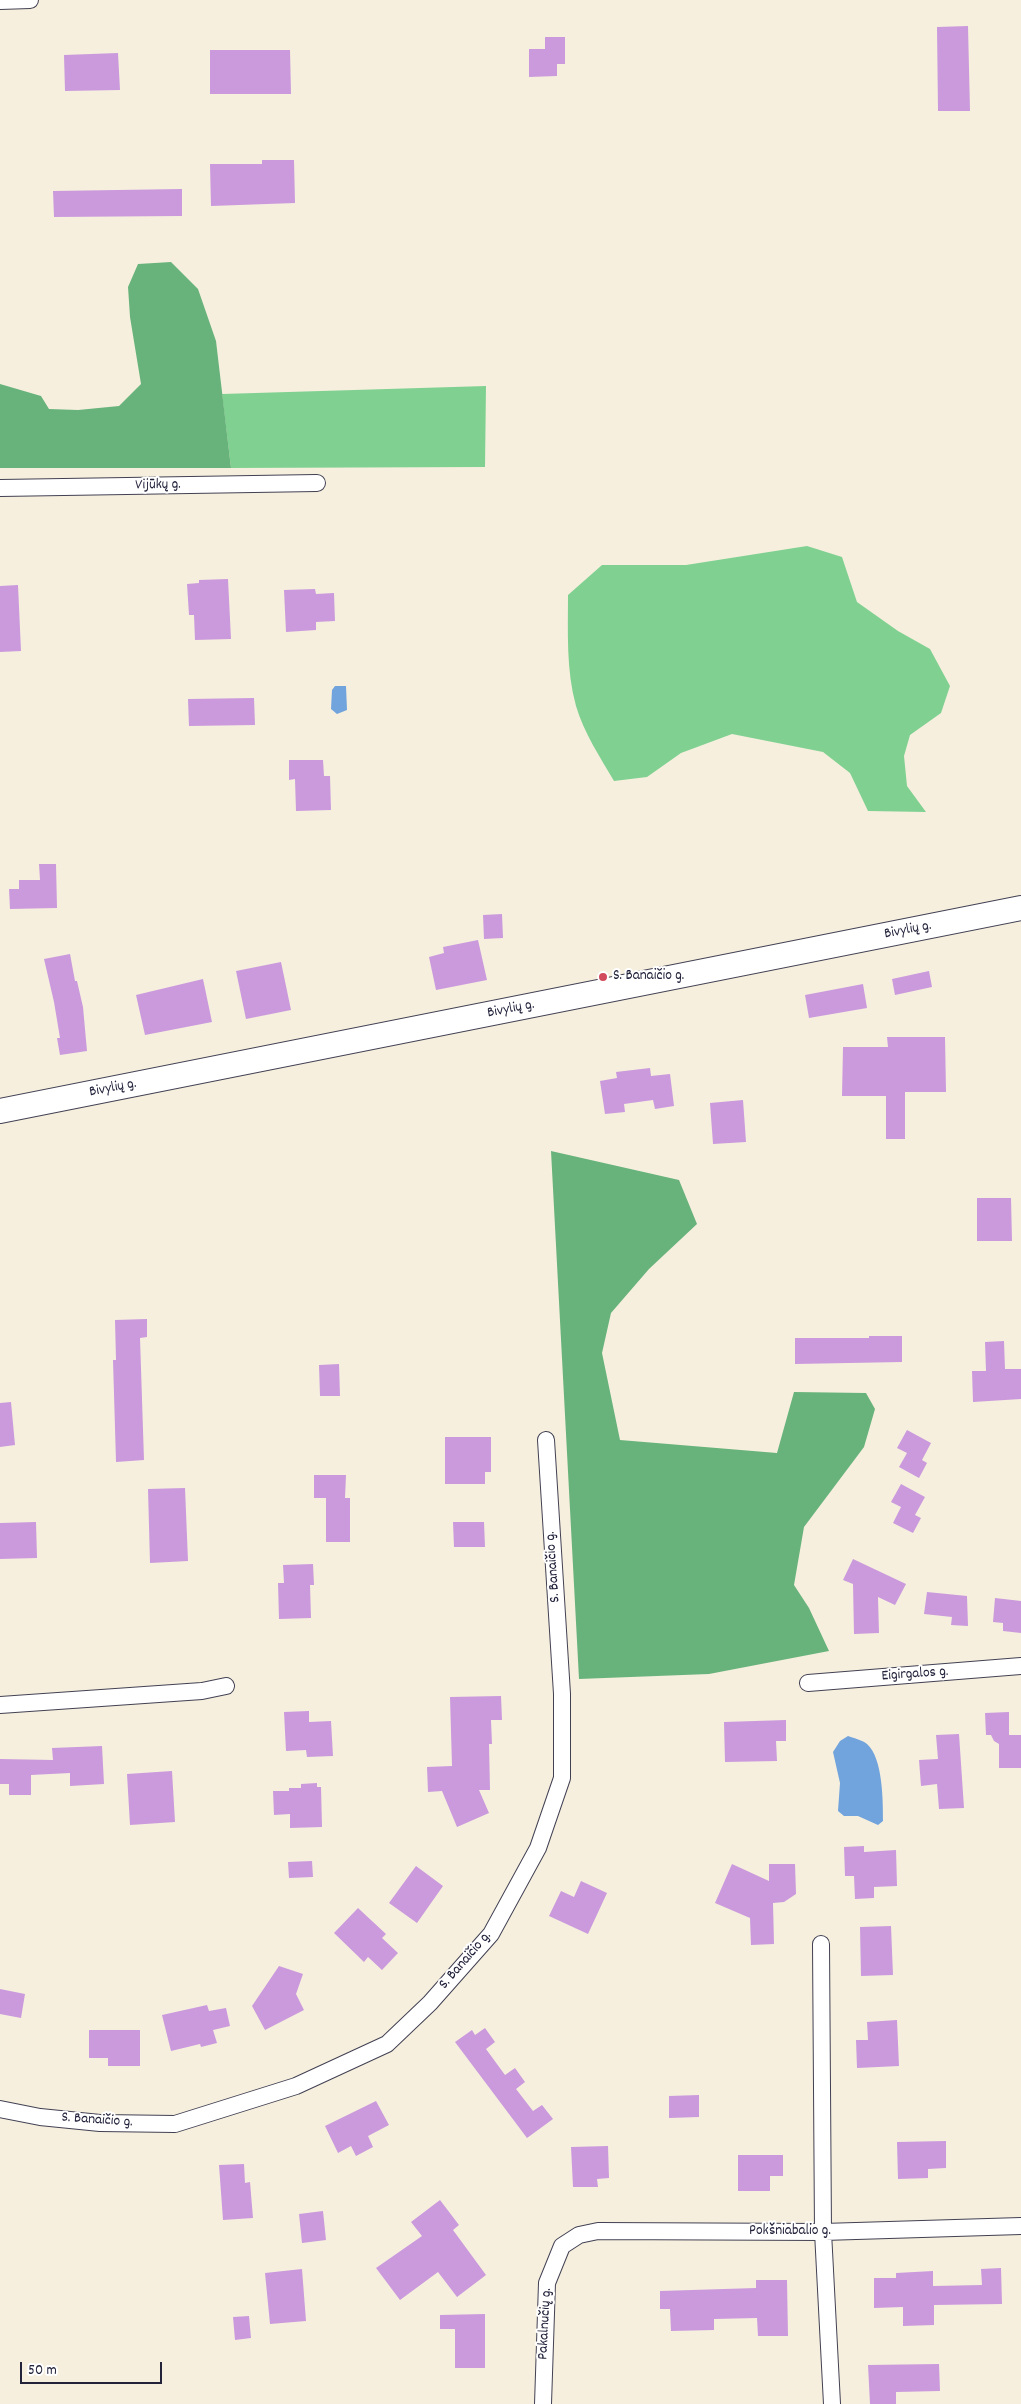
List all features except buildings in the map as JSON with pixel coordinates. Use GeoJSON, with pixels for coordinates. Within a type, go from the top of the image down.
{"type":"FeatureCollection","features":[{"type":"Feature","properties":{"kind":"street"},"geometry":{"type":"LineString","coordinates":[[0,1],[30,0]]}},
{"type":"Feature","properties":{"kind":"street","name":"Vijūkų g."},"geometry":{"type":"LineString","coordinates":[[0,488],[317,483]]}},
{"type":"Feature","properties":{"kind":"street","name":"Bivylių g."},"geometry":{"type":"LineString","coordinates":[[0,1112],[1021,908]]}},
{"type":"Feature","properties":{"kind":"street","name":"S. Banaičio g."},"geometry":{"type":"LineString","coordinates":[[0,2109],[40,2117],[100,2123],[175,2124],[296,2086],[387,2044],[430,2003],[490,1934],[538,1848],[562,1778],[562,1694],[546,1440]]}},
{"type":"Feature","properties":{"kind":"street","name":"Eigirgalos g."},"geometry":{"type":"LineString","coordinates":[[808,1683],[1021,1666]]}},
{"type":"Feature","properties":{"kind":"street"},"geometry":{"type":"LineString","coordinates":[[0,1705],[202,1691],[226,1686]]}},
{"type":"Feature","properties":{"kind":"street"},"geometry":{"type":"LineString","coordinates":[[820,1944],[824,2232],[832,2404]]}},
{"type":"Feature","properties":{"kind":"street","name":"Pokšniabalio g."},"geometry":{"type":"LineString","coordinates":[[562,2246],[578,2236],[598,2231],[824,2232],[1021,2226]]}},
{"type":"Feature","properties":{"kind":"street","name":"Pakalnučių g."},"geometry":{"type":"LineString","coordinates":[[543,2404],[547,2283],[562,2246]]}},
{"type":"Feature","properties":{"kind":"green space"},"geometry":{"type":"Polygon","coordinates":[[[171,262],[198,289],[216,341],[231,468],[0,468],[0,384],[41,396],[49,409],[78,410],[119,406],[141,384],[130,317],[128,287],[138,264],[171,262]]]}},
{"type":"Feature","properties":{"kind":"green space"},"geometry":{"type":"Polygon","coordinates":[[[486,386],[485,467],[231,468],[222,394],[486,386]]]}},
{"type":"Feature","properties":{"kind":"green space"},"geometry":{"type":"Polygon","coordinates":[[[807,546],[842,557],[857,602],[898,631],[930,649],[950,686],[941,713],[910,735],[904,756],[907,786],[926,812],[868,811],[850,773],[823,752],[732,734],[681,753],[647,777],[614,781],[588,735],[576,706],[569,665],[568,595],[602,565],[686,565],[807,546]]]}},
{"type":"Feature","properties":{"kind":"green space"},"geometry":{"type":"Polygon","coordinates":[[[551,1151],[679,1180],[697,1224],[649,1269],[611,1313],[602,1353],[620,1440],[777,1453],[794,1392],[866,1393],[875,1409],[864,1447],[804,1527],[794,1585],[809,1608],[829,1651],[709,1674],[579,1679],[551,1151]]]}},
{"type":"Feature","properties":{"kind":"water"},"geometry":{"type":"Polygon","coordinates":[[[335,686],[346,686],[347,710],[337,714],[331,709],[332,690],[335,686]]]}},
{"type":"Feature","properties":{"kind":"water"},"geometry":{"type":"Polygon","coordinates":[[[848,1736],[867,1744],[876,1759],[881,1780],[883,1802],[883,1821],[878,1825],[858,1816],[844,1816],[838,1811],[840,1783],[833,1752],[840,1741],[848,1736]]]}},
{"type":"Feature","properties":{"kind":"place","name":"S. Banaičio g."},"geometry":{"type":"Point","coordinates":[603,977]}}]}
